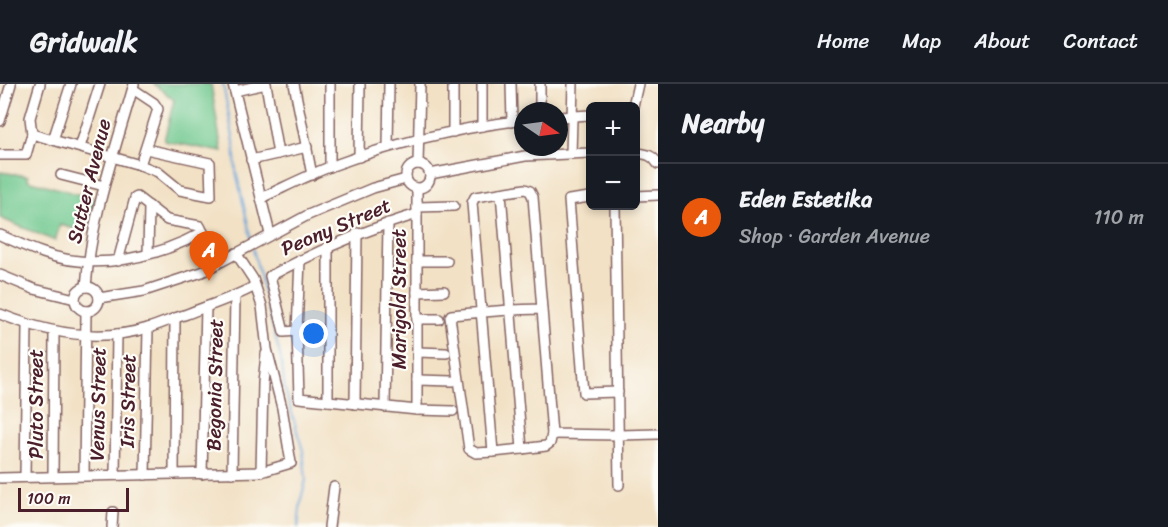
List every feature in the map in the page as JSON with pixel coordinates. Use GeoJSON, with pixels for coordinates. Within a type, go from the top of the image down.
{"type":"FeatureCollection","features":[{"type":"Feature","properties":{"kind":"street"},"geometry":{"type":"LineString","coordinates":[[0,122],[11,84]]}},
{"type":"Feature","properties":{"kind":"street"},"geometry":{"type":"LineString","coordinates":[[0,155],[26,156],[32,134],[30,118],[40,84]]}},
{"type":"Feature","properties":{"kind":"street"},"geometry":{"type":"LineString","coordinates":[[53,140],[71,84]]}},
{"type":"Feature","properties":{"kind":"street"},"geometry":{"type":"LineString","coordinates":[[80,147],[100,84]]}},
{"type":"Feature","properties":{"kind":"street"},"geometry":{"type":"LineString","coordinates":[[270,234],[234,87],[266,84],[278,154]]}},
{"type":"Feature","properties":{"kind":"street"},"geometry":{"type":"LineString","coordinates":[[294,84],[312,175]]}},
{"type":"Feature","properties":{"kind":"street"},"geometry":{"type":"LineString","coordinates":[[330,84],[330,167]]}},
{"type":"Feature","properties":{"kind":"street"},"geometry":{"type":"LineString","coordinates":[[359,157],[360,84]]}},
{"type":"Feature","properties":{"kind":"street"},"geometry":{"type":"LineString","coordinates":[[388,147],[389,84]]}},
{"type":"Feature","properties":{"kind":"street"},"geometry":{"type":"LineString","coordinates":[[418,164],[420,84]]}},
{"type":"Feature","properties":{"kind":"street"},"geometry":{"type":"LineString","coordinates":[[453,84],[453,132]]}},
{"type":"Feature","properties":{"kind":"street"},"geometry":{"type":"LineString","coordinates":[[482,84],[482,126]]}},
{"type":"Feature","properties":{"kind":"street"},"geometry":{"type":"LineString","coordinates":[[261,198],[330,167],[388,147],[482,126],[512,122],[511,84]]}},
{"type":"Feature","properties":{"kind":"street"},"geometry":{"type":"LineString","coordinates":[[540,84],[540,102]]}},
{"type":"Feature","properties":{"kind":"street"},"geometry":{"type":"LineString","coordinates":[[571,154],[573,84]]}},
{"type":"Feature","properties":{"kind":"street"},"geometry":{"type":"LineString","coordinates":[[634,102],[638,84]]}},
{"type":"Feature","properties":{"kind":"street"},"geometry":{"type":"LineString","coordinates":[[133,86],[158,109],[140,165]]}},
{"type":"Feature","properties":{"kind":"street","name":"Sutter Avenue"},"geometry":{"type":"LineString","coordinates":[[86,287],[88,262],[104,186],[133,86]]}},
{"type":"Feature","properties":{"kind":"street"},"geometry":{"type":"LineString","coordinates":[[568,116],[586,115]]}},
{"type":"Feature","properties":{"kind":"street"},"geometry":{"type":"LineString","coordinates":[[32,134],[140,165],[158,172],[180,190],[211,196],[210,163],[146,149]]}},
{"type":"Feature","properties":{"kind":"street"},"geometry":{"type":"LineString","coordinates":[[251,160],[307,147]]}},
{"type":"Feature","properties":{"kind":"street"},"geometry":{"type":"LineString","coordinates":[[430,174],[525,156],[586,153]]}},
{"type":"Feature","properties":{"kind":"street"},"geometry":{"type":"LineString","coordinates":[[640,153],[649,154],[656,159],[658,164]]}},
{"type":"Feature","properties":{"kind":"street"},"geometry":{"type":"LineString","coordinates":[[418,164],[426,167],[430,174],[428,183],[417,189],[412,187],[406,179],[408,169],[418,164]]}},
{"type":"Feature","properties":{"kind":"street"},"geometry":{"type":"LineString","coordinates":[[61,175],[104,186]]}},
{"type":"Feature","properties":{"kind":"street"},"geometry":{"type":"LineString","coordinates":[[99,298],[120,296],[163,286],[202,272],[258,240],[339,201],[406,179]]}},
{"type":"Feature","properties":{"kind":"street","name":"Marigold Street"},"geometry":{"type":"LineString","coordinates":[[417,189],[417,410]]}},
{"type":"Feature","properties":{"kind":"street"},"geometry":{"type":"LineString","coordinates":[[493,452],[482,312],[472,203],[475,197],[525,189],[530,191],[533,197],[542,309],[552,434],[546,446],[493,452],[476,453],[469,448],[450,317],[451,315],[482,312],[511,309],[542,309]]}},
{"type":"Feature","properties":{"kind":"street"},"geometry":{"type":"LineString","coordinates":[[501,193],[522,449]]}},
{"type":"Feature","properties":{"kind":"street"},"geometry":{"type":"LineString","coordinates":[[640,196],[658,195]]}},
{"type":"Feature","properties":{"kind":"street"},"geometry":{"type":"LineString","coordinates":[[118,261],[135,198],[139,197],[167,220],[200,226],[218,263]]}},
{"type":"Feature","properties":{"kind":"street"},"geometry":{"type":"LineString","coordinates":[[586,197],[569,200],[584,393],[618,392]]}},
{"type":"Feature","properties":{"kind":"street"},"geometry":{"type":"LineString","coordinates":[[148,254],[149,206]]}},
{"type":"Feature","properties":{"kind":"street","name":"Peony Street"},"geometry":{"type":"LineString","coordinates":[[297,331],[284,332],[270,276],[327,246],[417,210],[453,206]]}},
{"type":"Feature","properties":{"kind":"street"},"geometry":{"type":"LineString","coordinates":[[615,210],[619,484]]}},
{"type":"Feature","properties":{"kind":"street"},"geometry":{"type":"LineString","coordinates":[[385,407],[388,223]]}},
{"type":"Feature","properties":{"kind":"street"},"geometry":{"type":"LineString","coordinates":[[0,235],[42,253],[88,262],[118,261],[148,254],[185,242],[203,232]]}},
{"type":"Feature","properties":{"kind":"street"},"geometry":{"type":"LineString","coordinates":[[355,404],[357,234]]}},
{"type":"Feature","properties":{"kind":"street"},"geometry":{"type":"LineString","coordinates":[[327,246],[328,401]]}},
{"type":"Feature","properties":{"kind":"street"},"geometry":{"type":"LineString","coordinates":[[0,478],[261,472],[291,463],[282,408],[267,349],[261,306],[255,286],[236,253]]}},
{"type":"Feature","properties":{"kind":"street"},"geometry":{"type":"LineString","coordinates":[[300,260],[297,331],[299,398],[417,410],[453,411]]}},
{"type":"Feature","properties":{"kind":"street"},"geometry":{"type":"LineString","coordinates":[[417,261],[447,261]]}},
{"type":"Feature","properties":{"kind":"street"},"geometry":{"type":"LineString","coordinates":[[0,275],[44,292],[75,299]]}},
{"type":"Feature","properties":{"kind":"street"},"geometry":{"type":"LineString","coordinates":[[0,314],[27,325],[54,332],[85,336],[117,334],[147,328],[235,297],[255,286]]}},
{"type":"Feature","properties":{"kind":"street"},"geometry":{"type":"LineString","coordinates":[[86,287],[94,290],[99,298],[95,308],[86,311],[78,307],[75,299],[78,291],[86,287]]}},
{"type":"Feature","properties":{"kind":"street"},"geometry":{"type":"LineString","coordinates":[[417,292],[444,291]]}},
{"type":"Feature","properties":{"kind":"street","name":"Begonia Street"},"geometry":{"type":"LineString","coordinates":[[232,473],[235,297]]}},
{"type":"Feature","properties":{"kind":"street"},"geometry":{"type":"LineString","coordinates":[[202,474],[206,307]]}},
{"type":"Feature","properties":{"kind":"street"},"geometry":{"type":"LineString","coordinates":[[84,475],[86,311]]}},
{"type":"Feature","properties":{"kind":"street"},"geometry":{"type":"LineString","coordinates":[[174,474],[175,318]]}},
{"type":"Feature","properties":{"kind":"street"},"geometry":{"type":"LineString","coordinates":[[417,319],[439,319]]}},
{"type":"Feature","properties":{"kind":"street"},"geometry":{"type":"LineString","coordinates":[[26,477],[27,325]]}},
{"type":"Feature","properties":{"kind":"street","name":"Iris Street"},"geometry":{"type":"LineString","coordinates":[[145,475],[147,328]]}},
{"type":"Feature","properties":{"kind":"street","name":"Pluto Street"},"geometry":{"type":"LineString","coordinates":[[53,476],[54,332]]}},
{"type":"Feature","properties":{"kind":"street","name":"Venus Street"},"geometry":{"type":"LineString","coordinates":[[115,475],[117,334]]}},
{"type":"Feature","properties":{"kind":"street"},"geometry":{"type":"LineString","coordinates":[[261,472],[263,383],[267,349]]}},
{"type":"Feature","properties":{"kind":"street"},"geometry":{"type":"LineString","coordinates":[[417,352],[446,353]]}},
{"type":"Feature","properties":{"kind":"street"},"geometry":{"type":"LineString","coordinates":[[417,381],[453,381]]}},
{"type":"Feature","properties":{"kind":"street"},"geometry":{"type":"LineString","coordinates":[[263,383],[276,382]]}},
{"type":"Feature","properties":{"kind":"street"},"geometry":{"type":"LineString","coordinates":[[262,409],[282,408]]}},
{"type":"Feature","properties":{"kind":"street"},"geometry":{"type":"LineString","coordinates":[[552,434],[658,434]]}},
{"type":"Feature","properties":{"kind":"street"},"geometry":{"type":"LineString","coordinates":[[329,527],[334,487]]}},
{"type":"Feature","properties":{"kind":"street"},"geometry":{"type":"LineString","coordinates":[[112,527],[113,512]]}},
{"type":"Feature","properties":{"kind":"green space"},"geometry":{"type":"Polygon","coordinates":[[[154,84],[211,84],[222,152],[164,141],[174,100],[154,84]]]}},
{"type":"Feature","properties":{"kind":"green space"},"geometry":{"type":"Polygon","coordinates":[[[0,172],[28,176],[28,180],[95,199],[87,232],[60,225],[55,241],[0,218],[0,172]]]}},
{"type":"Feature","properties":{"kind":"waterway"},"geometry":{"type":"LineString","coordinates":[[223,84],[234,142],[236,171],[252,243]]}},
{"type":"Feature","properties":{"kind":"waterway"},"geometry":{"type":"LineString","coordinates":[[253,249],[281,359],[285,390],[303,451],[306,480],[298,527]]}},
{"type":"Feature","properties":{"kind":"place","name":"Eden Estetika"},"geometry":{"type":"Point","coordinates":[209,281]}}]}
